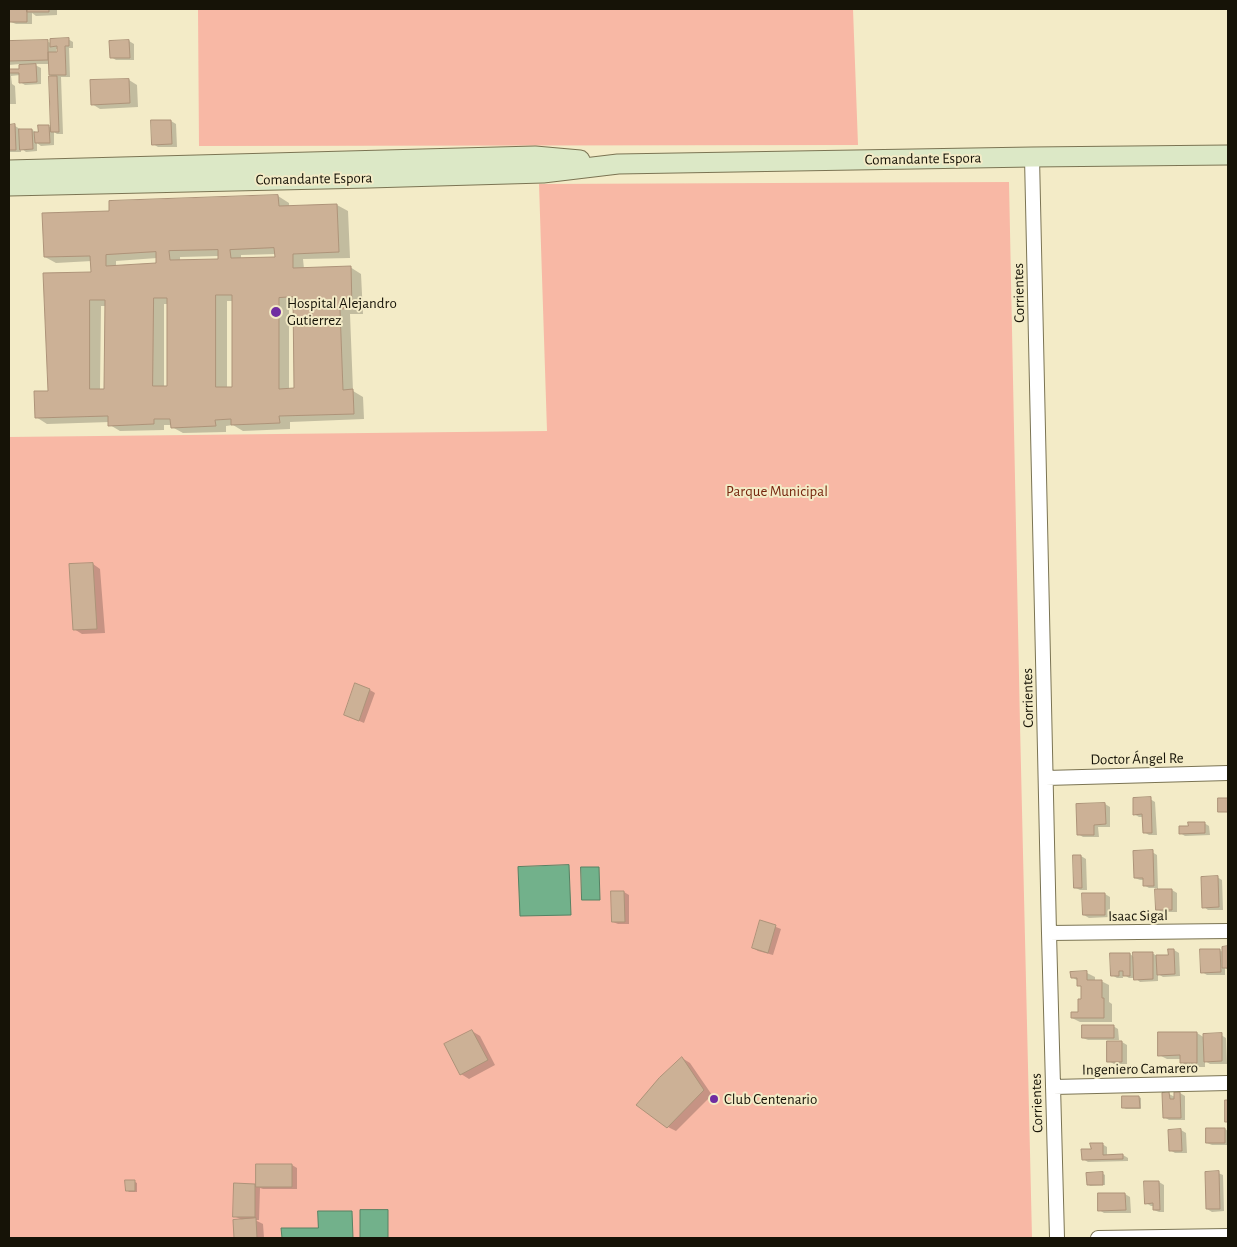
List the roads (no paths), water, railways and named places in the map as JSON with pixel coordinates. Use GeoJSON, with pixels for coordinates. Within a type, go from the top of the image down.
{"type":"FeatureCollection","features":[{"type":"Feature","properties":{"kind":"street","name":"Comandante Espora"},"geometry":{"type":"LineString","coordinates":[[9,186],[542,173],[618,164],[1228,155]]}},
{"type":"Feature","properties":{"kind":"street","name":"Comandante Espora"},"geometry":{"type":"LineString","coordinates":[[9,170],[535,156],[618,164]]}},
{"type":"Feature","properties":{"kind":"street","name":"Corrientes"},"geometry":{"type":"LineString","coordinates":[[1032,157],[1057,1238]]}},
{"type":"Feature","properties":{"kind":"street","name":"Doctor Ángel Re"},"geometry":{"type":"LineString","coordinates":[[1046,778],[1228,773]]}},
{"type":"Feature","properties":{"kind":"street","name":"Isaac Sigal"},"geometry":{"type":"LineString","coordinates":[[1049,933],[1228,931]]}},
{"type":"Feature","properties":{"kind":"street","name":"Ingeniero Camarero"},"geometry":{"type":"LineString","coordinates":[[1053,1087],[1228,1083]]}},
{"type":"Feature","properties":{"kind":"street"},"geometry":{"type":"LineString","coordinates":[[1098,1238],[1228,1236]]}},
{"type":"Feature","properties":{"kind":"place","name":"Hospital Alejandro Gutierrez"},"geometry":{"type":"Point","coordinates":[276,312]}},
{"type":"Feature","properties":{"kind":"place","name":"Club Centenario"},"geometry":{"type":"Point","coordinates":[714,1099]}},
{"type":"Feature","properties":{"kind":"park label","name":"Parque Municipal"},"geometry":{"type":"Point","coordinates":[777,491]}}]}
